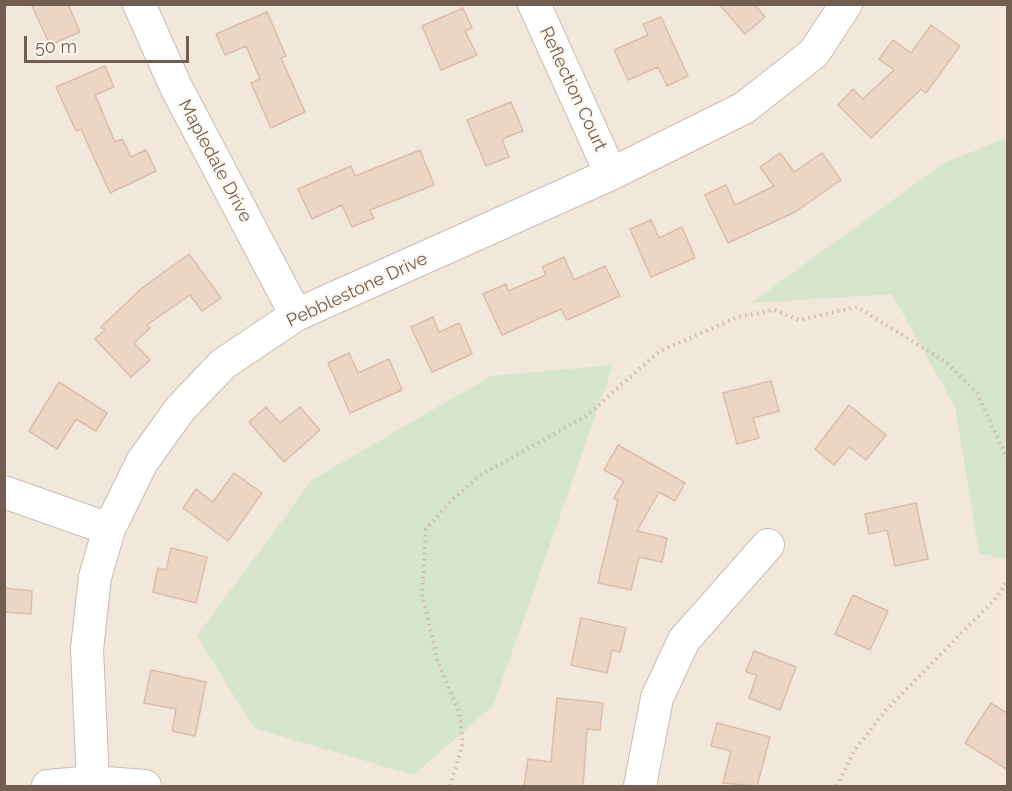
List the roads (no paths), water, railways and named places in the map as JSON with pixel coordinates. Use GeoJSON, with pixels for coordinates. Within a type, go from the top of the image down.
{"type":"FeatureCollection","features":[{"type":"Feature","properties":{"kind":"street","name":"Mapledale Drive"},"geometry":{"type":"LineString","coordinates":[[139,4],[176,87],[296,315]]}},
{"type":"Feature","properties":{"kind":"street","name":"Reflection Court"},"geometry":{"type":"LineString","coordinates":[[534,4],[611,174]]}},
{"type":"Feature","properties":{"kind":"street","name":"Pebblestone Drive"},"geometry":{"type":"LineString","coordinates":[[93,782],[87,649],[95,577],[109,529],[142,462],[180,409],[223,364],[296,315],[611,174],[744,108],[814,53],[846,4]]}},
{"type":"Feature","properties":{"kind":"street"},"geometry":{"type":"LineString","coordinates":[[4,492],[109,529]]}},
{"type":"Feature","properties":{"kind":"street"},"geometry":{"type":"LineString","coordinates":[[640,786],[657,698],[684,640],[768,545]]}},
{"type":"Feature","properties":{"kind":"street"},"geometry":{"type":"LineString","coordinates":[[48,786],[93,782],[145,786]]}}]}
